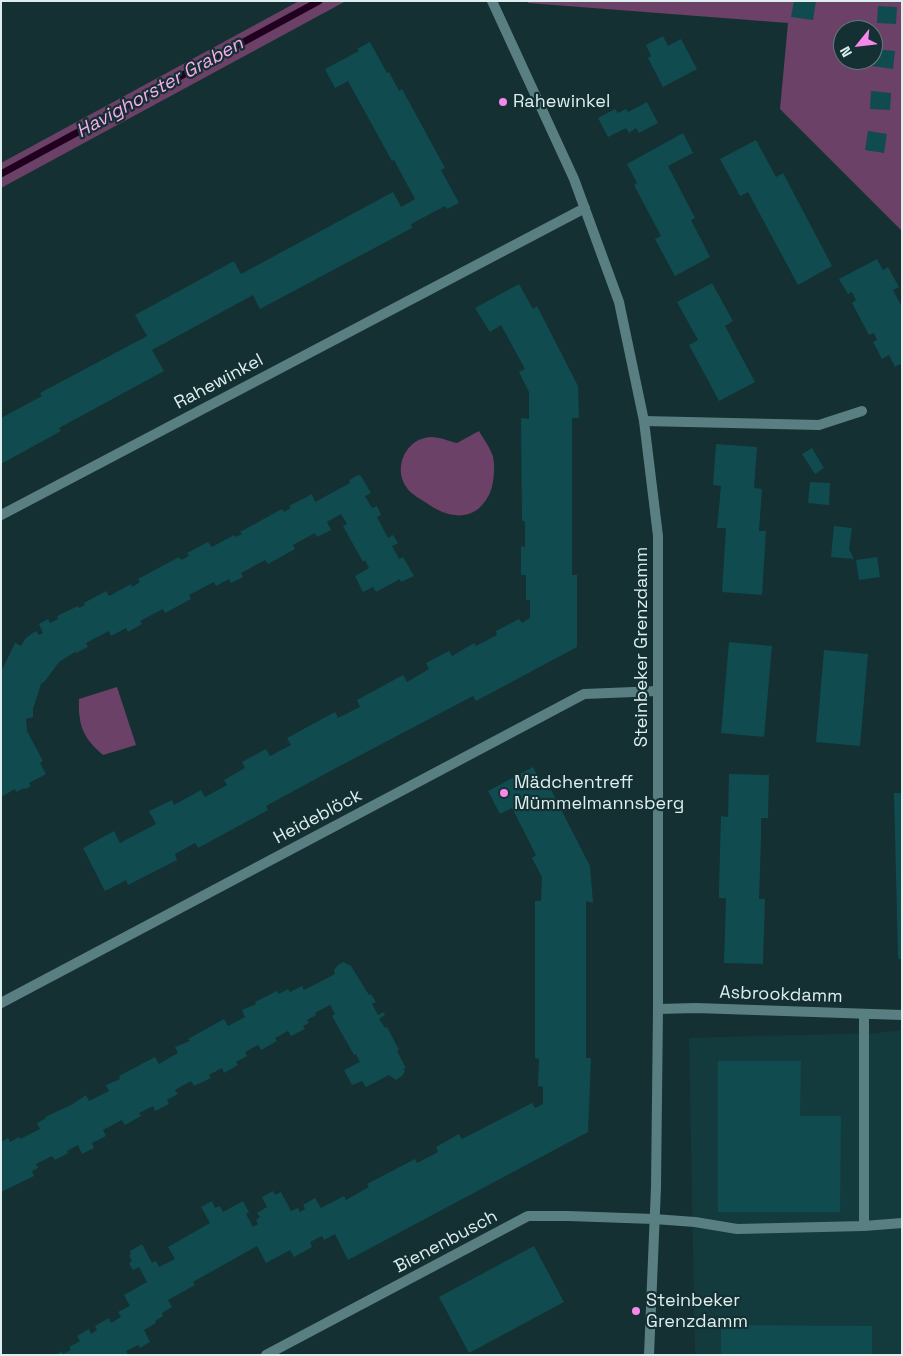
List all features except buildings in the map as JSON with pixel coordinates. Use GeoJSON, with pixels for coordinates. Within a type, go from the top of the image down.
{"type":"FeatureCollection","features":[{"type":"Feature","properties":{"kind":"street","name":"Steinbeker Grenzdamm"},"geometry":{"type":"LineString","coordinates":[[492,1],[574,179],[619,302],[644,421],[658,536],[658,1009],[649,1355]]}},
{"type":"Feature","properties":{"kind":"street","name":"Rahewinkel"},"geometry":{"type":"LineString","coordinates":[[1,515],[585,208]]}},
{"type":"Feature","properties":{"kind":"street"},"geometry":{"type":"LineString","coordinates":[[644,421],[818,425],[862,411]]}},
{"type":"Feature","properties":{"kind":"street","name":"Heideblöck"},"geometry":{"type":"LineString","coordinates":[[1,1002],[584,694],[658,691]]}},
{"type":"Feature","properties":{"kind":"street","name":"Asbrookdamm"},"geometry":{"type":"LineString","coordinates":[[658,1009],[696,1008],[902,1015]]}},
{"type":"Feature","properties":{"kind":"street"},"geometry":{"type":"LineString","coordinates":[[864,1014],[864,1226]]}},
{"type":"Feature","properties":{"kind":"street","name":"Bienenbusch"},"geometry":{"type":"LineString","coordinates":[[266,1355],[528,1216],[654,1219],[695,1222],[737,1229],[864,1226],[902,1223]]}},
{"type":"Feature","properties":{"kind":"shaded area"},"geometry":{"type":"Polygon","coordinates":[[[299,1],[346,1],[1,188],[1,163],[299,1]]]}},
{"type":"Feature","properties":{"kind":"shaded area"},"geometry":{"type":"Polygon","coordinates":[[[527,1],[902,1],[902,231],[780,109],[788,23],[528,3],[527,1]]]}},
{"type":"Feature","properties":{"kind":"shaded area"},"geometry":{"type":"Polygon","coordinates":[[[479,431],[492,454],[494,469],[489,495],[476,511],[460,515],[442,512],[415,496],[409,490],[401,472],[401,463],[408,448],[422,439],[431,437],[457,443],[479,431]]]}},
{"type":"Feature","properties":{"kind":"shaded area"},"geometry":{"type":"Polygon","coordinates":[[[117,687],[136,745],[103,755],[86,737],[83,730],[79,699],[117,687]]]}},
{"type":"Feature","properties":{"kind":"shaded area"},"geometry":{"type":"Polygon","coordinates":[[[902,1030],[902,1355],[695,1355],[689,1038],[877,1033],[902,1030]]]}},
{"type":"Feature","properties":{"kind":"waterway","name":"Havighorster Graben"},"geometry":{"type":"LineString","coordinates":[[1,174],[319,1]]}},
{"type":"Feature","properties":{"kind":"place","name":"Rahewinkel"},"geometry":{"type":"Point","coordinates":[503,102]}},
{"type":"Feature","properties":{"kind":"place","name":"Mädchentreff Mümmelmannsberg"},"geometry":{"type":"Point","coordinates":[504,793]}},
{"type":"Feature","properties":{"kind":"place","name":"Steinbeker Grenzdamm"},"geometry":{"type":"Point","coordinates":[636,1311]}}]}
